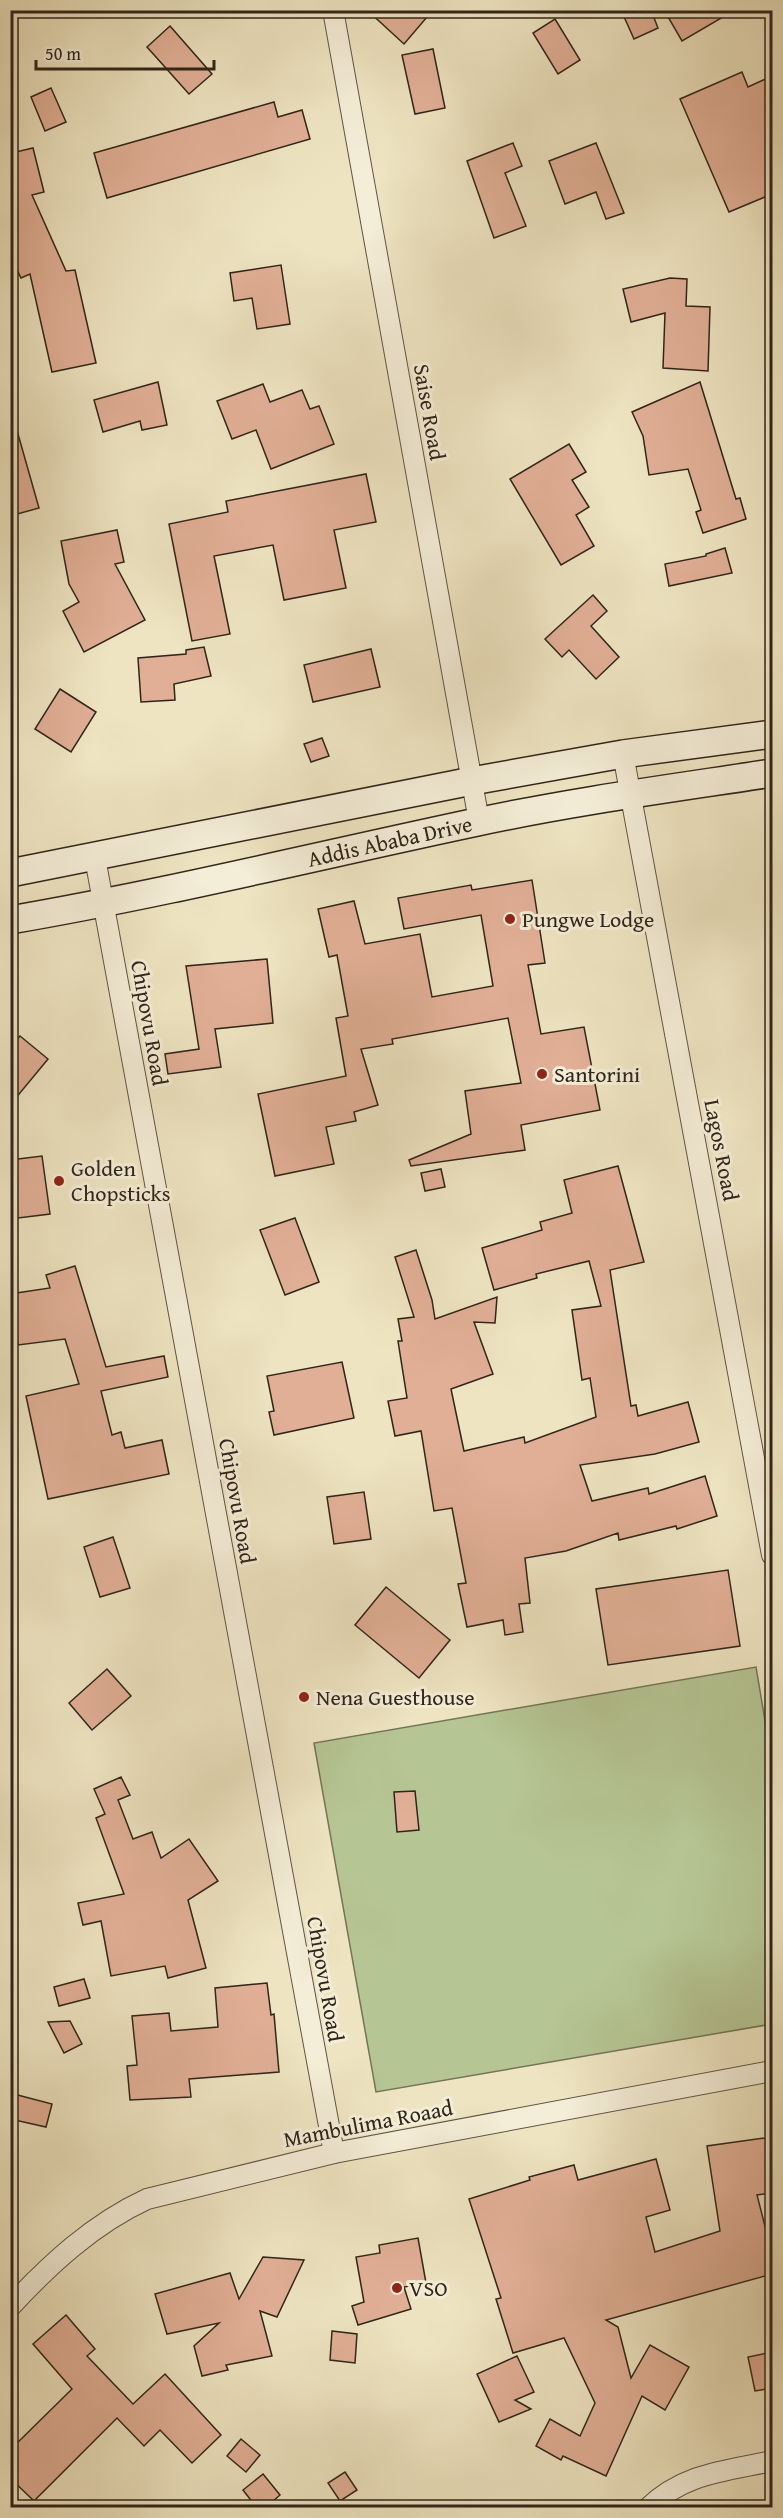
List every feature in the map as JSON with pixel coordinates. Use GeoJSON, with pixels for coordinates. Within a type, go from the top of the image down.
{"type":"FeatureCollection","features":[{"type":"Feature","properties":{"kind":"main road","name":"Addis Ababa Drive"},"geometry":{"type":"LineString","coordinates":[[10,873],[95,858],[472,781],[623,754],[772,734]]}},
{"type":"Feature","properties":{"kind":"main road","name":"Addis Ababa Drive"},"geometry":{"type":"LineString","coordinates":[[10,920],[103,904],[479,822],[631,794],[772,774]]}},
{"type":"Feature","properties":{"kind":"street","name":"Saise Road"},"geometry":{"type":"LineString","coordinates":[[333,10],[479,822]]}},
{"type":"Feature","properties":{"kind":"street","name":"Lagos Road"},"geometry":{"type":"LineString","coordinates":[[623,754],[772,1555]]}},
{"type":"Feature","properties":{"kind":"street","name":"Chipovu Road"},"geometry":{"type":"LineString","coordinates":[[95,858],[334,2153]]}},
{"type":"Feature","properties":{"kind":"street","name":"Mambulima Roaad"},"geometry":{"type":"LineString","coordinates":[[11,2305],[85,2236],[121,2211],[147,2199],[334,2153],[772,2071]]}},
{"type":"Feature","properties":{"kind":"street"},"geometry":{"type":"LineString","coordinates":[[648,2508],[664,2492],[687,2479],[772,2461]]}},
{"type":"Feature","properties":{"kind":"green space"},"geometry":{"type":"Polygon","coordinates":[[[756,1667],[772,1762],[772,2024],[376,2092],[314,1743],[756,1667]]]}},
{"type":"Feature","properties":{"kind":"building"},"geometry":{"type":"Polygon","coordinates":[[[367,10],[433,10],[404,44],[367,10]]]}},
{"type":"Feature","properties":{"kind":"building"},"geometry":{"type":"Polygon","coordinates":[[[621,10],[651,10],[658,28],[634,39],[621,10]]]}},
{"type":"Feature","properties":{"kind":"building"},"geometry":{"type":"Polygon","coordinates":[[[664,10],[735,10],[682,41],[664,10]]]}},
{"type":"Feature","properties":{"kind":"building"},"geometry":{"type":"Polygon","coordinates":[[[555,19],[580,60],[558,74],[533,33],[555,19]]]}},
{"type":"Feature","properties":{"kind":"building"},"geometry":{"type":"Polygon","coordinates":[[[170,26],[212,74],[189,94],[147,47],[170,26]]]}},
{"type":"Feature","properties":{"kind":"building"},"geometry":{"type":"Polygon","coordinates":[[[433,49],[445,108],[415,114],[402,55],[433,49]]]}},
{"type":"Feature","properties":{"kind":"building"},"geometry":{"type":"Polygon","coordinates":[[[742,72],[748,87],[772,76],[772,127],[766,129],[772,143],[772,194],[729,212],[680,99],[742,72]]]}},
{"type":"Feature","properties":{"kind":"building"},"geometry":{"type":"Polygon","coordinates":[[[51,88],[66,122],[45,131],[31,97],[51,88]]]}},
{"type":"Feature","properties":{"kind":"building"},"geometry":{"type":"Polygon","coordinates":[[[274,102],[278,117],[302,110],[310,139],[107,198],[94,153],[274,102]]]}},
{"type":"Feature","properties":{"kind":"building"},"geometry":{"type":"Polygon","coordinates":[[[513,143],[522,166],[505,173],[526,226],[494,238],[467,161],[513,143]]]}},
{"type":"Feature","properties":{"kind":"building"},"geometry":{"type":"Polygon","coordinates":[[[596,143],[624,213],[606,219],[596,192],[565,204],[549,161],[596,143]]]}},
{"type":"Feature","properties":{"kind":"building"},"geometry":{"type":"Polygon","coordinates":[[[33,148],[44,192],[32,195],[66,271],[75,270],[96,363],[52,372],[30,274],[21,278],[10,255],[10,149],[12,153],[33,148]]]}},
{"type":"Feature","properties":{"kind":"building"},"geometry":{"type":"Polygon","coordinates":[[[281,265],[290,324],[257,329],[252,298],[234,301],[230,273],[281,265]]]}},
{"type":"Feature","properties":{"kind":"building"},"geometry":{"type":"Polygon","coordinates":[[[670,278],[687,279],[686,306],[710,307],[708,371],[663,368],[665,313],[631,322],[623,289],[670,278]]]}},
{"type":"Feature","properties":{"kind":"building"},"geometry":{"type":"Polygon","coordinates":[[[158,382],[167,425],[142,430],[140,421],[103,432],[94,400],[158,382]]]}},
{"type":"Feature","properties":{"kind":"building"},"geometry":{"type":"Polygon","coordinates":[[[700,382],[736,499],[740,498],[746,519],[703,533],[696,512],[701,510],[688,469],[649,475],[643,436],[632,412],[700,382]]]}},
{"type":"Feature","properties":{"kind":"building"},"geometry":{"type":"Polygon","coordinates":[[[263,384],[270,402],[302,390],[310,409],[319,406],[334,444],[271,469],[256,430],[232,439],[217,401],[263,384]]]}},
{"type":"Feature","properties":{"kind":"building"},"geometry":{"type":"Polygon","coordinates":[[[16,427],[39,508],[10,516],[10,428],[16,427]]]}},
{"type":"Feature","properties":{"kind":"building"},"geometry":{"type":"Polygon","coordinates":[[[569,444],[586,472],[572,480],[589,507],[576,515],[594,546],[561,565],[510,479],[569,444]]]}},
{"type":"Feature","properties":{"kind":"building"},"geometry":{"type":"Polygon","coordinates":[[[366,474],[376,522],[334,530],[346,588],[284,600],[273,545],[214,556],[230,634],[192,641],[169,524],[228,512],[226,501],[366,474]]]}},
{"type":"Feature","properties":{"kind":"building"},"geometry":{"type":"Polygon","coordinates":[[[117,530],[124,562],[115,564],[145,620],[84,652],[63,611],[79,602],[69,584],[61,541],[117,530]]]}},
{"type":"Feature","properties":{"kind":"building"},"geometry":{"type":"Polygon","coordinates":[[[725,548],[732,573],[669,586],[665,564],[706,556],[706,554],[725,548]]]}},
{"type":"Feature","properties":{"kind":"building"},"geometry":{"type":"Polygon","coordinates":[[[593,595],[607,611],[591,626],[619,657],[596,679],[569,650],[562,657],[545,639],[593,595]]]}},
{"type":"Feature","properties":{"kind":"building"},"geometry":{"type":"Polygon","coordinates":[[[204,647],[211,676],[174,684],[175,700],[141,702],[138,658],[186,654],[186,650],[204,647]]]}},
{"type":"Feature","properties":{"kind":"building"},"geometry":{"type":"Polygon","coordinates":[[[371,649],[380,687],[313,702],[304,665],[371,649]]]}},
{"type":"Feature","properties":{"kind":"building"},"geometry":{"type":"Polygon","coordinates":[[[60,689],[96,712],[71,752],[35,729],[60,689]]]}},
{"type":"Feature","properties":{"kind":"building"},"geometry":{"type":"Polygon","coordinates":[[[322,738],[329,756],[311,762],[304,744],[322,738]]]}},
{"type":"Feature","properties":{"kind":"building"},"geometry":{"type":"Polygon","coordinates":[[[532,880],[545,963],[528,965],[541,1034],[584,1027],[600,1110],[521,1125],[525,1150],[411,1166],[409,1160],[471,1134],[465,1091],[521,1083],[508,1018],[392,1039],[393,1044],[361,1049],[378,1105],[354,1112],[356,1121],[326,1127],[334,1164],[275,1176],[258,1094],[346,1076],[336,1018],[348,1016],[337,955],[329,957],[318,909],[354,901],[365,944],[420,934],[432,997],[493,986],[481,915],[404,929],[398,898],[471,885],[472,890],[532,880]]]}},
{"type":"Feature","properties":{"kind":"building"},"geometry":{"type":"Polygon","coordinates":[[[267,959],[273,1023],[215,1029],[221,1067],[168,1074],[165,1054],[199,1049],[186,966],[267,959]]]}},
{"type":"Feature","properties":{"kind":"building"},"geometry":{"type":"Polygon","coordinates":[[[20,1036],[48,1059],[10,1105],[10,1047],[20,1036]]]}},
{"type":"Feature","properties":{"kind":"building"},"geometry":{"type":"Polygon","coordinates":[[[42,1156],[50,1214],[10,1219],[10,1160],[42,1156]]]}},
{"type":"Feature","properties":{"kind":"building"},"geometry":{"type":"Polygon","coordinates":[[[618,1166],[644,1262],[610,1270],[631,1406],[636,1405],[638,1416],[688,1402],[699,1442],[655,1454],[580,1465],[592,1501],[648,1488],[649,1494],[705,1476],[717,1516],[677,1529],[676,1526],[619,1540],[618,1533],[566,1551],[525,1558],[530,1603],[519,1604],[523,1632],[505,1635],[503,1620],[467,1627],[458,1584],[466,1583],[452,1508],[434,1511],[421,1431],[395,1436],[388,1401],[407,1398],[398,1341],[402,1341],[398,1319],[414,1317],[395,1257],[416,1250],[432,1300],[435,1319],[497,1297],[495,1323],[474,1322],[493,1374],[451,1389],[464,1451],[524,1437],[525,1443],[596,1417],[590,1378],[582,1380],[572,1310],[601,1306],[589,1261],[536,1274],[537,1278],[494,1290],[482,1248],[542,1230],[540,1222],[572,1213],[564,1180],[618,1166]]]}},
{"type":"Feature","properties":{"kind":"building"},"geometry":{"type":"Polygon","coordinates":[[[441,1169],[445,1187],[425,1191],[421,1173],[441,1169]]]}},
{"type":"Feature","properties":{"kind":"building"},"geometry":{"type":"Polygon","coordinates":[[[295,1218],[319,1282],[285,1295],[260,1230],[295,1218]]]}},
{"type":"Feature","properties":{"kind":"building"},"geometry":{"type":"Polygon","coordinates":[[[75,1266],[106,1367],[164,1356],[168,1377],[101,1391],[112,1435],[121,1432],[125,1448],[162,1440],[169,1474],[48,1499],[26,1396],[79,1384],[65,1339],[18,1345],[10,1294],[50,1288],[46,1275],[75,1266]]]}},
{"type":"Feature","properties":{"kind":"building"},"geometry":{"type":"Polygon","coordinates":[[[342,1362],[354,1418],[274,1435],[269,1412],[274,1411],[267,1376],[342,1362]]]}},
{"type":"Feature","properties":{"kind":"building"},"geometry":{"type":"Polygon","coordinates":[[[364,1492],[371,1539],[334,1544],[327,1497],[364,1492]]]}},
{"type":"Feature","properties":{"kind":"building"},"geometry":{"type":"Polygon","coordinates":[[[113,1537],[130,1588],[100,1597],[84,1547],[113,1537]]]}},
{"type":"Feature","properties":{"kind":"building"},"geometry":{"type":"Polygon","coordinates":[[[728,1570],[740,1646],[608,1665],[596,1589],[728,1570]]]}},
{"type":"Feature","properties":{"kind":"building"},"geometry":{"type":"Polygon","coordinates":[[[386,1587],[450,1640],[419,1678],[355,1625],[386,1587]]]}},
{"type":"Feature","properties":{"kind":"building"},"geometry":{"type":"Polygon","coordinates":[[[107,1669],[131,1696],[92,1730],[69,1703],[107,1669]]]}},
{"type":"Feature","properties":{"kind":"building"},"geometry":{"type":"Polygon","coordinates":[[[121,1777],[130,1795],[118,1800],[133,1839],[152,1832],[161,1858],[189,1839],[218,1881],[188,1900],[206,1968],[168,1978],[165,1966],[111,1976],[101,1921],[83,1925],[78,1903],[124,1894],[96,1818],[105,1814],[94,1789],[121,1777]]]}},
{"type":"Feature","properties":{"kind":"building"},"geometry":{"type":"Polygon","coordinates":[[[415,1791],[419,1830],[397,1832],[394,1792],[415,1791]]]}},
{"type":"Feature","properties":{"kind":"building"},"geometry":{"type":"Polygon","coordinates":[[[84,1979],[90,1998],[59,2006],[54,1987],[84,1979]]]}},
{"type":"Feature","properties":{"kind":"building"},"geometry":{"type":"Polygon","coordinates":[[[267,1983],[271,2015],[274,2014],[279,2072],[189,2079],[191,2097],[130,2100],[127,2066],[137,2065],[132,2016],[169,2013],[171,2031],[218,2027],[215,1988],[267,1983]]]}},
{"type":"Feature","properties":{"kind":"building"},"geometry":{"type":"Polygon","coordinates":[[[70,2021],[82,2044],[64,2053],[48,2022],[70,2021]]]}},
{"type":"Feature","properties":{"kind":"building"},"geometry":{"type":"Polygon","coordinates":[[[10,2093],[52,2104],[46,2127],[10,2119],[10,2093]]]}},
{"type":"Feature","properties":{"kind":"building"},"geometry":{"type":"Polygon","coordinates":[[[772,2137],[772,2193],[757,2195],[772,2254],[772,2274],[606,2320],[618,2327],[631,2378],[650,2345],[689,2367],[665,2410],[642,2396],[606,2476],[563,2456],[561,2460],[536,2446],[550,2419],[580,2436],[595,2403],[564,2338],[513,2353],[496,2299],[501,2298],[469,2199],[530,2180],[529,2177],[574,2165],[578,2180],[656,2159],[670,2210],[646,2217],[655,2252],[720,2231],[707,2146],[772,2137]]]}},
{"type":"Feature","properties":{"kind":"building"},"geometry":{"type":"Polygon","coordinates":[[[418,2238],[426,2283],[404,2287],[411,2309],[358,2325],[352,2306],[364,2302],[356,2257],[380,2253],[379,2245],[418,2238]]]}},
{"type":"Feature","properties":{"kind":"building"},"geometry":{"type":"Polygon","coordinates":[[[263,2257],[304,2260],[277,2317],[260,2311],[272,2356],[226,2365],[228,2370],[202,2376],[194,2346],[219,2323],[167,2334],[155,2294],[230,2273],[239,2299],[263,2257]]]}},
{"type":"Feature","properties":{"kind":"building"},"geometry":{"type":"Polygon","coordinates":[[[66,2315],[95,2349],[87,2356],[133,2404],[165,2374],[221,2435],[192,2463],[160,2430],[144,2446],[117,2418],[34,2501],[10,2478],[10,2450],[72,2389],[33,2344],[66,2315]]]}},
{"type":"Feature","properties":{"kind":"building"},"geometry":{"type":"Polygon","coordinates":[[[332,2331],[357,2334],[355,2363],[330,2360],[332,2331]]]}},
{"type":"Feature","properties":{"kind":"building"},"geometry":{"type":"Polygon","coordinates":[[[772,2352],[772,2388],[755,2391],[748,2357],[772,2352]]]}},
{"type":"Feature","properties":{"kind":"building"},"geometry":{"type":"Polygon","coordinates":[[[517,2356],[534,2392],[515,2400],[531,2409],[499,2422],[477,2374],[517,2356]]]}},
{"type":"Feature","properties":{"kind":"building"},"geometry":{"type":"Polygon","coordinates":[[[241,2439],[260,2455],[246,2472],[227,2456],[241,2439]]]}},
{"type":"Feature","properties":{"kind":"building"},"geometry":{"type":"Polygon","coordinates":[[[345,2472],[357,2490],[340,2501],[328,2483],[345,2472]]]}},
{"type":"Feature","properties":{"kind":"building"},"geometry":{"type":"Polygon","coordinates":[[[263,2474],[280,2495],[265,2508],[257,2508],[243,2490],[263,2474]]]}},
{"type":"Feature","properties":{"kind":"place","name":"Pungwe Lodge"},"geometry":{"type":"Point","coordinates":[510,919]}},
{"type":"Feature","properties":{"kind":"place","name":"Santorini"},"geometry":{"type":"Point","coordinates":[542,1074]}},
{"type":"Feature","properties":{"kind":"place","name":"Golden Chopsticks"},"geometry":{"type":"Point","coordinates":[59,1181]}},
{"type":"Feature","properties":{"kind":"place","name":"Nena Guesthouse"},"geometry":{"type":"Point","coordinates":[304,1697]}},
{"type":"Feature","properties":{"kind":"place","name":"VSO"},"geometry":{"type":"Point","coordinates":[397,2288]}}]}
